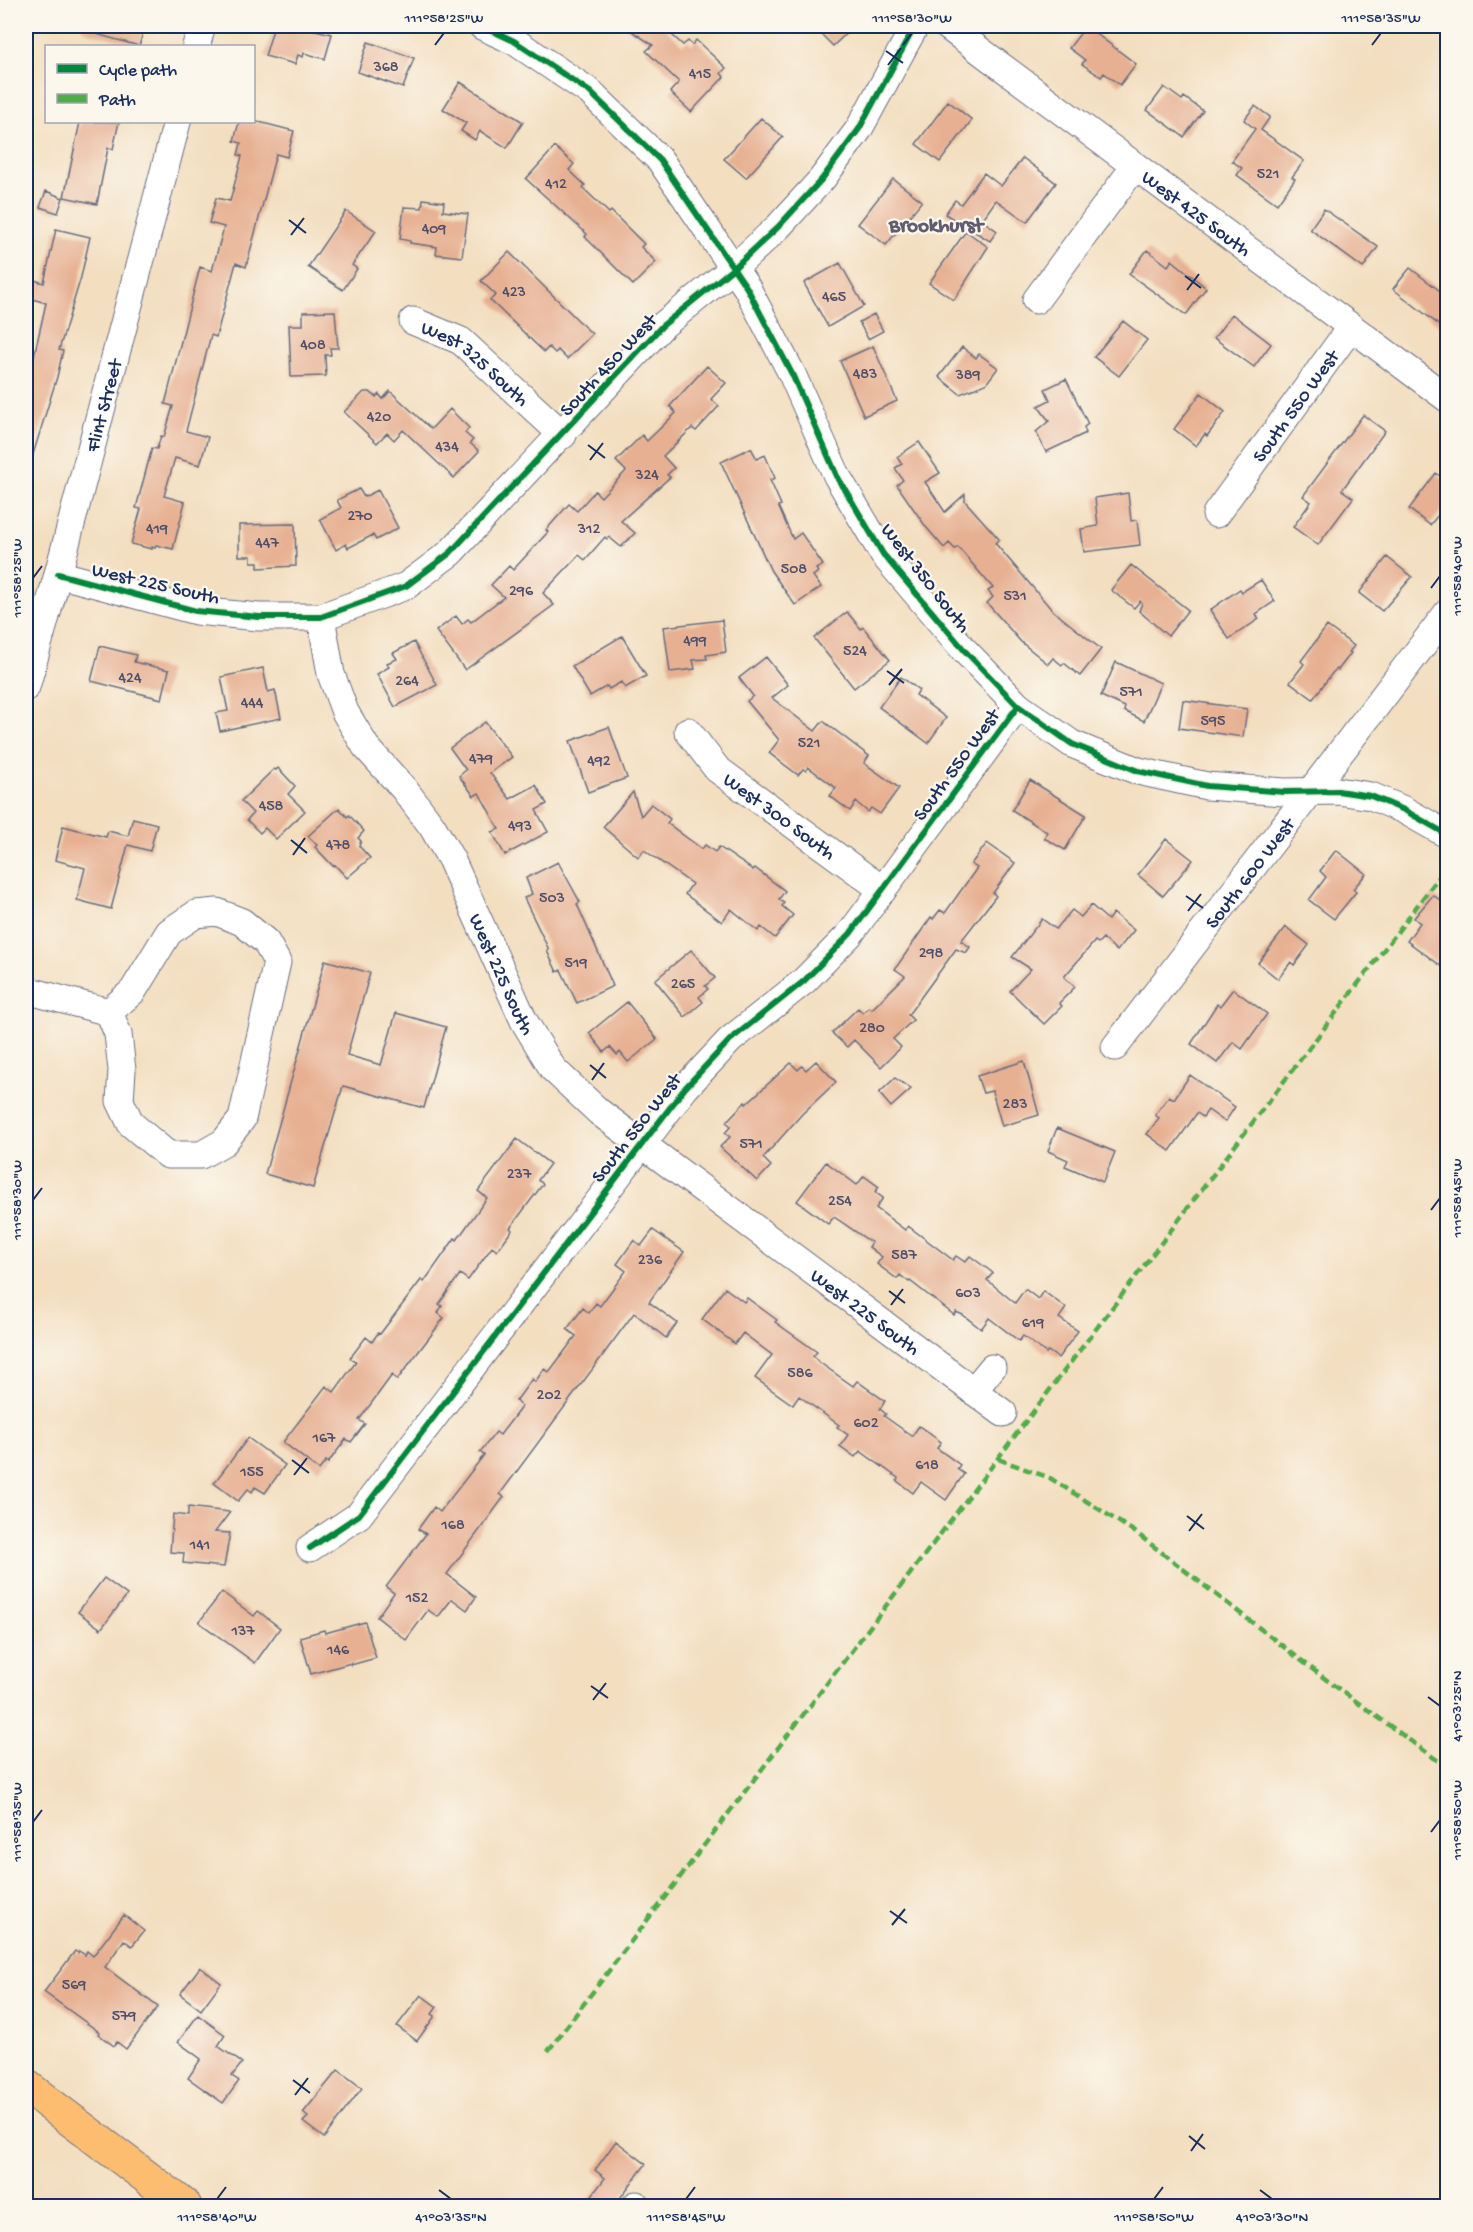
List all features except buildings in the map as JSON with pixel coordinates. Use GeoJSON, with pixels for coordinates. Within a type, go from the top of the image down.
{"type":"FeatureCollection","features":[{"type":"Feature","properties":{"kind":"main road"},"geometry":{"type":"LineString","coordinates":[[27,2091],[185,2206]]}},
{"type":"Feature","properties":{"kind":"street"},"geometry":{"type":"LineString","coordinates":[[196,45],[202,26]]}},
{"type":"Feature","properties":{"kind":"street","name":"West 350 South"},"geometry":{"type":"LineString","coordinates":[[482,26],[514,41],[590,92],[660,160],[735,267],[792,374],[837,476],[883,554],[965,651],[1018,706],[1072,744],[1138,771],[1207,786],[1311,792],[1338,791],[1371,796],[1404,810],[1448,835]]}},
{"type":"Feature","properties":{"kind":"street","name":"South 450 West"},"geometry":{"type":"LineString","coordinates":[[321,617],[406,586],[450,553],[563,435],[662,326],[735,267],[778,227],[822,179],[859,129],[915,26]]}},
{"type":"Feature","properties":{"kind":"street","name":"West 425 South"},"geometry":{"type":"LineString","coordinates":[[947,26],[1448,399]]}},
{"type":"Feature","properties":{"kind":"street","name":"Flint Street"},"geometry":{"type":"LineString","coordinates":[[26,687],[177,123]]}},
{"type":"Feature","properties":{"kind":"street"},"geometry":{"type":"LineString","coordinates":[[1036,300],[1135,166]]}},
{"type":"Feature","properties":{"kind":"street","name":"West 325 South"},"geometry":{"type":"LineString","coordinates":[[413,321],[461,341],[563,435]]}},
{"type":"Feature","properties":{"kind":"street","name":"South 550 West"},"geometry":{"type":"LineString","coordinates":[[1216,514],[1352,327]]}},
{"type":"Feature","properties":{"kind":"street","name":"West 225 South"},"geometry":{"type":"LineString","coordinates":[[58,574],[196,611],[259,617],[321,617],[331,674],[345,712],[366,747],[404,789],[432,826],[451,859],[524,1021],[553,1069],[599,1112],[1003,1413]]}},
{"type":"Feature","properties":{"kind":"street","name":"South 600 West"},"geometry":{"type":"LineString","coordinates":[[1115,1047],[1448,612]]}},
{"type":"Feature","properties":{"kind":"street","name":"South 550 West"},"geometry":{"type":"LineString","coordinates":[[310,1548],[359,1515],[685,1088],[730,1040],[804,981],[850,934],[1018,706]]}},
{"type":"Feature","properties":{"kind":"street","name":"West 300 South"},"geometry":{"type":"LineString","coordinates":[[688,731],[717,769],[883,890]]}},
{"type":"Feature","properties":{"kind":"street"},"geometry":{"type":"LineString","coordinates":[[217,912],[242,922],[266,942],[277,962],[242,1119],[224,1143],[201,1155],[168,1155],[131,1124],[120,1101],[122,1070],[118,1034],[109,1012],[133,991],[169,933],[196,914],[217,912]]}},
{"type":"Feature","properties":{"kind":"street"},"geometry":{"type":"LineString","coordinates":[[26,990],[109,1012]]}},
{"type":"Feature","properties":{"kind":"street"},"geometry":{"type":"LineString","coordinates":[[973,1391],[992,1368]]}},
{"type":"Feature","properties":{"kind":"marked path"},"geometry":{"type":"LineString","coordinates":[[548,2051],[1439,877]]}},
{"type":"Feature","properties":{"kind":"marked path"},"geometry":{"type":"LineString","coordinates":[[998,1459],[1050,1478],[1135,1532],[1328,1681],[1448,1768]]}},
{"type":"Feature","properties":{"kind":"cycle path"},"geometry":{"type":"LineString","coordinates":[[482,26],[514,41],[590,92],[660,160],[747,288],[792,374],[837,476],[883,554],[965,651],[1018,706],[1072,744],[1138,771],[1207,786],[1284,792],[1338,791],[1371,796],[1404,810],[1448,835]]}},
{"type":"Feature","properties":{"kind":"cycle path"},"geometry":{"type":"LineString","coordinates":[[58,574],[196,611],[259,617],[321,617],[406,586],[450,553],[662,326],[735,267],[778,227],[822,179],[859,129],[915,26]]}},
{"type":"Feature","properties":{"kind":"cycle path"},"geometry":{"type":"LineString","coordinates":[[310,1548],[359,1515],[685,1088],[730,1040],[804,981],[850,934],[1018,706]]}},
{"type":"Feature","properties":{"kind":"district","name":"Brookhurst"},"geometry":{"type":"Point","coordinates":[936,224]}}]}
